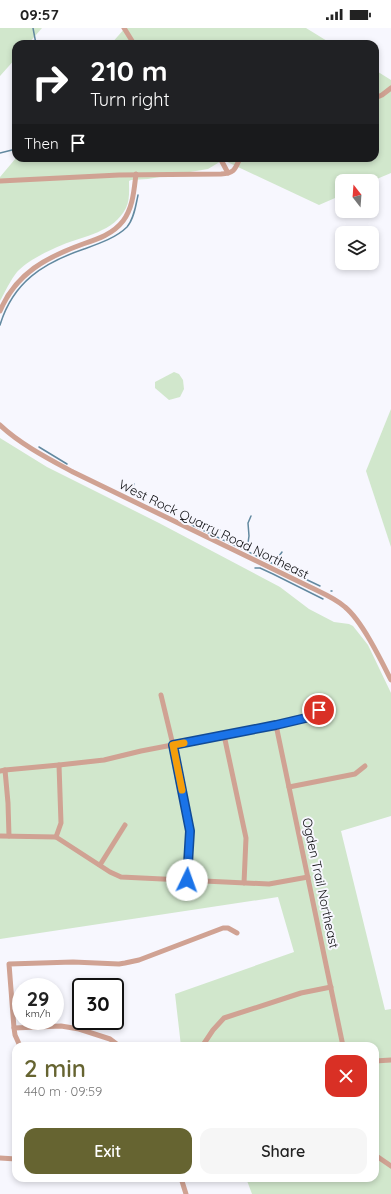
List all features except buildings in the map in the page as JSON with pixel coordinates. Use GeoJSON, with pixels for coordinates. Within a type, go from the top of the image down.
{"type":"FeatureCollection","features":[{"type":"Feature","properties":{"kind":"street"},"geometry":{"type":"LineString","coordinates":[[124,28],[132,40]]}},
{"type":"Feature","properties":{"kind":"street"},"geometry":{"type":"LineString","coordinates":[[379,96],[391,88]]}},
{"type":"Feature","properties":{"kind":"street"},"geometry":{"type":"LineString","coordinates":[[222,162],[228,174]]}},
{"type":"Feature","properties":{"kind":"street"},"geometry":{"type":"LineString","coordinates":[[0,181],[136,174],[228,174],[234,170],[238,162]]}},
{"type":"Feature","properties":{"kind":"street"},"geometry":{"type":"LineString","coordinates":[[0,310],[5,299],[13,288],[20,279],[30,271],[44,261],[66,250],[113,231],[120,224],[126,217],[131,205],[136,174]]}},
{"type":"Feature","properties":{"kind":"street","name":"West Rock Quarry Road Northeast"},"geometry":{"type":"LineString","coordinates":[[0,426],[36,451],[73,472],[339,602],[358,622],[391,680]]}},
{"type":"Feature","properties":{"kind":"street"},"geometry":{"type":"LineString","coordinates":[[161,695],[173,745],[190,831],[187,880]]}},
{"type":"Feature","properties":{"kind":"street"},"geometry":{"type":"LineString","coordinates":[[9,836],[8,803],[2,770],[104,760],[141,751],[276,725],[310,717],[319,710]]}},
{"type":"Feature","properties":{"kind":"street","name":"Ogden Trail Northeast"},"geometry":{"type":"LineString","coordinates":[[276,725],[342,1042]]}},
{"type":"Feature","properties":{"kind":"street"},"geometry":{"type":"LineString","coordinates":[[224,735],[246,838],[244,883]]}},
{"type":"Feature","properties":{"kind":"street"},"geometry":{"type":"LineString","coordinates":[[56,837],[61,823],[58,765]]}},
{"type":"Feature","properties":{"kind":"street"},"geometry":{"type":"LineString","coordinates":[[289,787],[355,774],[365,766]]}},
{"type":"Feature","properties":{"kind":"street"},"geometry":{"type":"LineString","coordinates":[[100,865],[125,825]]}},
{"type":"Feature","properties":{"kind":"street"},"geometry":{"type":"LineString","coordinates":[[0,836],[56,837],[110,872],[122,877],[268,884],[308,877]]}},
{"type":"Feature","properties":{"kind":"street"},"geometry":{"type":"LineString","coordinates":[[12,996],[10,964],[73,962],[120,964],[139,960],[222,928],[228,928],[237,933]]}},
{"type":"Feature","properties":{"kind":"street"},"geometry":{"type":"LineString","coordinates":[[205,1042],[224,1018],[301,993],[331,987]]}},
{"type":"Feature","properties":{"kind":"street"},"geometry":{"type":"LineString","coordinates":[[64,1026],[79,1029],[110,1038],[115,1042]]}},
{"type":"Feature","properties":{"kind":"street"},"geometry":{"type":"LineString","coordinates":[[14,1030],[18,1042]]}},
{"type":"Feature","properties":{"kind":"street"},"geometry":{"type":"LineString","coordinates":[[379,1061],[391,1060]]}},
{"type":"Feature","properties":{"kind":"street"},"geometry":{"type":"LineString","coordinates":[[0,1158],[12,1159]]}},
{"type":"Feature","properties":{"kind":"street"},"geometry":{"type":"LineString","coordinates":[[379,1158],[391,1166]]}},
{"type":"Feature","properties":{"kind":"street"},"geometry":{"type":"LineString","coordinates":[[182,1182],[186,1194]]}},
{"type":"Feature","properties":{"kind":"green space"},"geometry":{"type":"Polygon","coordinates":[[[0,28],[42,28],[32,40],[12,40],[12,62],[0,76],[0,28]]]}},
{"type":"Feature","properties":{"kind":"green space"},"geometry":{"type":"Polygon","coordinates":[[[125,28],[306,28],[326,40],[114,40],[125,28]]]}},
{"type":"Feature","properties":{"kind":"green space"},"geometry":{"type":"Polygon","coordinates":[[[379,72],[391,80],[391,173],[379,178],[379,174],[335,174],[335,198],[319,205],[227,162],[379,162],[379,72]]]}},
{"type":"Feature","properties":{"kind":"green space"},"geometry":{"type":"Polygon","coordinates":[[[13,162],[220,162],[208,169],[129,181],[129,194],[126,208],[114,223],[98,232],[62,245],[38,256],[17,272],[0,301],[0,177],[13,162]]]}},
{"type":"Feature","properties":{"kind":"green space"},"geometry":{"type":"Polygon","coordinates":[[[174,372],[179,374],[183,380],[184,389],[180,397],[169,400],[155,388],[155,382],[174,372]]]}},
{"type":"Feature","properties":{"kind":"green space"},"geometry":{"type":"Polygon","coordinates":[[[391,409],[391,547],[366,471],[391,409]]]}},
{"type":"Feature","properties":{"kind":"green space"},"geometry":{"type":"Polygon","coordinates":[[[0,438],[47,467],[159,523],[280,587],[309,609],[334,622],[353,626],[368,645],[391,693],[391,816],[341,831],[385,1010],[391,1009],[391,1194],[252,1194],[248,1182],[379,1182],[379,1042],[181,1042],[175,994],[294,952],[278,897],[0,939],[0,438]]]}},
{"type":"Feature","properties":{"kind":"waterway"},"geometry":{"type":"LineString","coordinates":[[33,28],[35,40]]}},
{"type":"Feature","properties":{"kind":"waterway"},"geometry":{"type":"LineString","coordinates":[[0,153],[12,150]]}},
{"type":"Feature","properties":{"kind":"waterway"},"geometry":{"type":"LineString","coordinates":[[0,325],[13,297],[21,286],[32,276],[55,261],[107,240],[123,231],[133,216],[138,195]]}},
{"type":"Feature","properties":{"kind":"waterway"},"geometry":{"type":"LineString","coordinates":[[39,447],[67,464]]}},
{"type":"Feature","properties":{"kind":"waterway"},"geometry":{"type":"LineString","coordinates":[[130,493],[134,484]]}},
{"type":"Feature","properties":{"kind":"waterway"},"geometry":{"type":"LineString","coordinates":[[247,550],[249,536],[248,523],[251,516]]}},
{"type":"Feature","properties":{"kind":"waterway"},"geometry":{"type":"LineString","coordinates":[[192,525],[320,586]]}},
{"type":"Feature","properties":{"kind":"waterway"},"geometry":{"type":"LineString","coordinates":[[216,536],[220,530]]}},
{"type":"Feature","properties":{"kind":"waterway"},"geometry":{"type":"LineString","coordinates":[[274,563],[282,552]]}},
{"type":"Feature","properties":{"kind":"waterway"},"geometry":{"type":"LineString","coordinates":[[255,568],[260,568],[323,599]]}},
{"type":"Feature","properties":{"kind":"slow traffic"},"geometry":{"type":"LineString","coordinates":[[182,790],[173,745],[184,743]]}},
{"type":"Feature","properties":{"kind":"route"},"geometry":{"type":"LineString","coordinates":[[187,880],[190,831],[173,745],[310,717],[319,710]]}}]}
